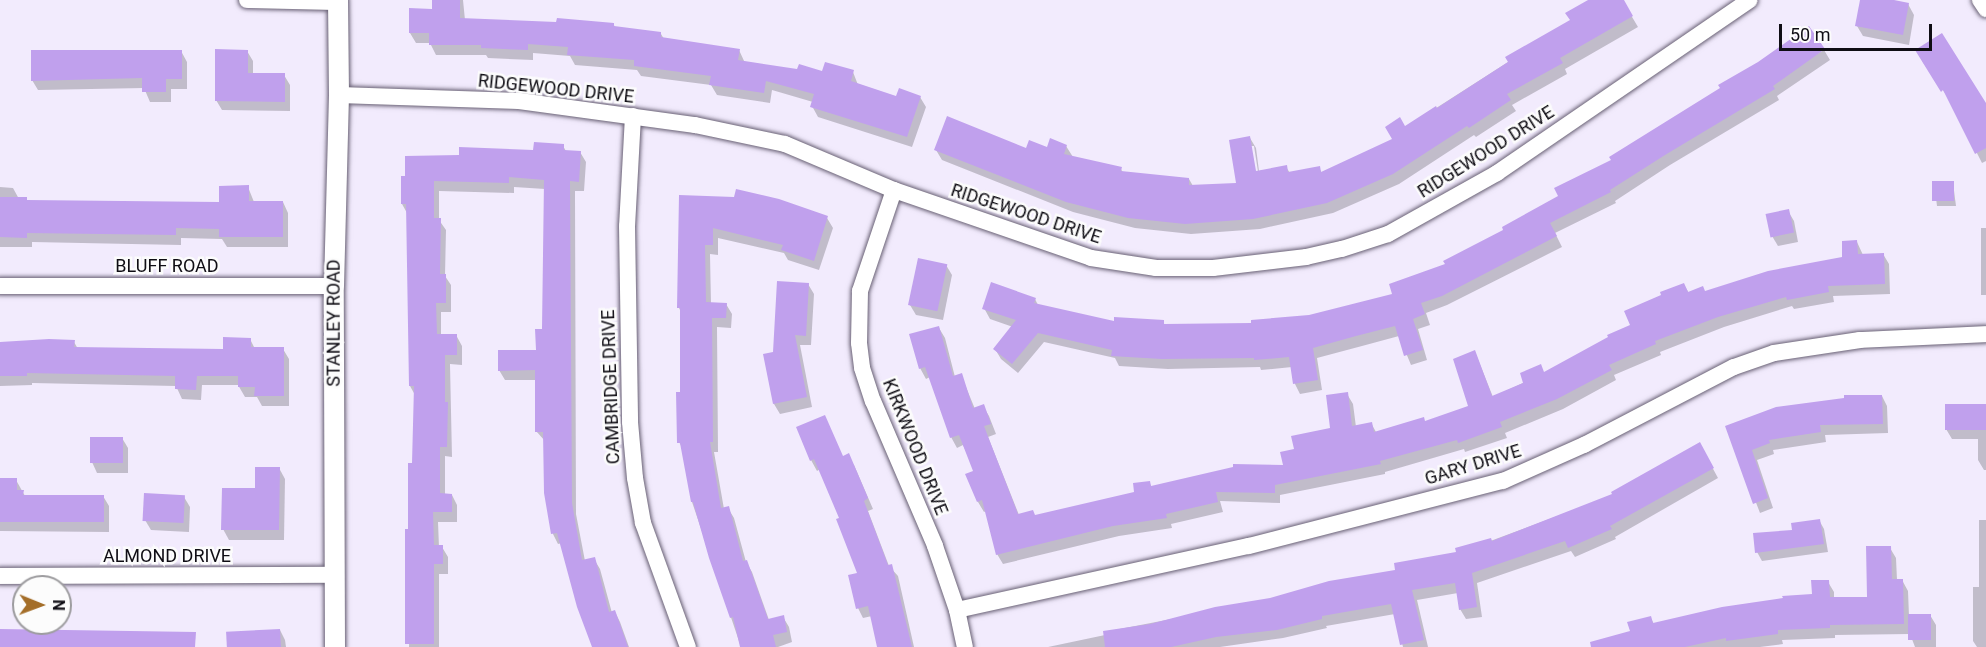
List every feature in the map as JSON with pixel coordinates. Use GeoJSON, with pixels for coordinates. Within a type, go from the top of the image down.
{"type":"FeatureCollection","features":[{"type":"Feature","properties":{"kind":"street"},"geometry":{"type":"LineString","coordinates":[[247,0],[338,1]]}},
{"type":"Feature","properties":{"kind":"street","name":"RIDGEWOOD DRIVE"},"geometry":{"type":"LineString","coordinates":[[339,95],[519,101],[695,125],[785,144],[894,190],[1072,252],[1156,268],[1240,266],[1342,249],[1388,234],[1497,172],[1750,0]]}},
{"type":"Feature","properties":{"kind":"street"},"geometry":{"type":"LineString","coordinates":[[1980,0],[1986,9]]}},
{"type":"Feature","properties":{"kind":"street","name":"STANLEY ROAD"},"geometry":{"type":"LineString","coordinates":[[335,647],[334,286],[339,95],[338,1]]}},
{"type":"Feature","properties":{"kind":"street","name":"CAMBRIDGE DRIVE"},"geometry":{"type":"LineString","coordinates":[[633,116],[627,237],[629,411],[635,478],[643,523],[688,647]]}},
{"type":"Feature","properties":{"kind":"street","name":"KIRKWOOD DRIVE"},"geometry":{"type":"LineString","coordinates":[[894,190],[860,291],[859,343],[862,368],[873,401],[935,546],[957,610],[965,647]]}},
{"type":"Feature","properties":{"kind":"street","name":"BLUFF ROAD"},"geometry":{"type":"LineString","coordinates":[[0,286],[334,286]]}},
{"type":"Feature","properties":{"kind":"street","name":"GARY DRIVE"},"geometry":{"type":"LineString","coordinates":[[957,610],[1249,546],[1503,481],[1584,445],[1734,367],[1774,353],[1860,340],[1986,334]]}},
{"type":"Feature","properties":{"kind":"street","name":"ALMOND DRIVE"},"geometry":{"type":"LineString","coordinates":[[0,576],[334,576]]}},
{"type":"Feature","properties":{"kind":"building"},"geometry":{"type":"Polygon","coordinates":[[[432,0],[460,0],[460,18],[556,22],[557,18],[614,23],[614,26],[661,32],[661,37],[740,49],[738,60],[797,69],[799,64],[822,71],[825,62],[854,70],[851,81],[896,96],[899,88],[921,96],[907,137],[810,107],[814,94],[766,81],[764,93],[709,85],[711,76],[634,66],[634,60],[567,55],[568,47],[528,44],[528,50],[481,48],[481,45],[429,45],[429,33],[409,33],[409,8],[432,9],[432,0]]]}},
{"type":"Feature","properties":{"kind":"building"},"geometry":{"type":"Polygon","coordinates":[[[1588,0],[1624,0],[1633,16],[1560,58],[1563,63],[1507,94],[1511,100],[1469,128],[1467,126],[1393,174],[1327,203],[1253,219],[1185,224],[1128,218],[1066,202],[934,150],[947,116],[1026,148],[1029,140],[1047,147],[1050,138],[1067,145],[1064,154],[1122,167],[1121,171],[1189,178],[1189,185],[1236,183],[1229,140],[1250,136],[1256,171],[1287,165],[1288,172],[1320,166],[1321,172],[1392,139],[1385,127],[1400,117],[1405,126],[1436,106],[1437,108],[1508,62],[1505,57],[1570,20],[1565,13],[1588,0]]]}},
{"type":"Feature","properties":{"kind":"building"},"geometry":{"type":"Polygon","coordinates":[[[1860,0],[1894,0],[1909,3],[1903,35],[1855,26],[1860,0]]]}},
{"type":"Feature","properties":{"kind":"building"},"geometry":{"type":"Polygon","coordinates":[[[1809,26],[1825,49],[1773,86],[1775,89],[1665,155],[1610,190],[1611,192],[1550,223],[1557,236],[1442,296],[1421,303],[1425,314],[1413,319],[1423,350],[1404,356],[1395,326],[1356,336],[1313,348],[1318,380],[1293,384],[1289,357],[1254,360],[1254,358],[1162,359],[1111,356],[1112,350],[1038,333],[1012,364],[993,349],[1016,320],[982,309],[991,282],[1036,298],[1034,303],[1114,321],[1114,317],[1164,320],[1164,324],[1251,323],[1251,320],[1309,315],[1392,294],[1389,284],[1445,264],[1443,261],[1503,230],[1502,227],[1558,196],[1554,188],[1611,160],[1609,157],[1720,88],[1718,85],[1758,62],[1809,26]]]}},
{"type":"Feature","properties":{"kind":"building"},"geometry":{"type":"Polygon","coordinates":[[[1942,33],[1986,103],[1986,148],[1975,154],[1943,90],[1941,92],[1915,50],[1942,33]]]}},
{"type":"Feature","properties":{"kind":"building"},"geometry":{"type":"Polygon","coordinates":[[[215,49],[248,50],[248,73],[285,73],[285,102],[215,101],[215,49]]]}},
{"type":"Feature","properties":{"kind":"building"},"geometry":{"type":"Polygon","coordinates":[[[31,50],[182,50],[182,79],[166,79],[166,92],[142,92],[142,78],[31,81],[31,50]]]}},
{"type":"Feature","properties":{"kind":"building"},"geometry":{"type":"Polygon","coordinates":[[[534,142],[564,144],[564,150],[581,151],[579,182],[570,181],[572,503],[582,560],[595,557],[609,612],[615,610],[628,647],[592,647],[577,607],[557,533],[551,534],[544,493],[543,432],[535,432],[535,370],[498,371],[498,350],[536,350],[535,329],[542,329],[544,180],[509,177],[509,183],[434,181],[434,218],[441,218],[440,274],[446,274],[446,303],[436,303],[437,334],[457,334],[457,355],[445,355],[445,402],[448,402],[447,447],[440,447],[440,493],[452,494],[452,512],[433,512],[434,545],[443,545],[443,564],[434,564],[434,644],[405,644],[405,529],[408,529],[408,463],[412,463],[414,386],[409,386],[406,204],[401,204],[401,176],[405,176],[405,156],[459,155],[459,147],[533,150],[534,142]]]}},
{"type":"Feature","properties":{"kind":"building"},"geometry":{"type":"Polygon","coordinates":[[[1932,181],[1954,181],[1954,201],[1932,201],[1932,181]]]}},
{"type":"Feature","properties":{"kind":"building"},"geometry":{"type":"Polygon","coordinates":[[[249,185],[249,201],[283,201],[283,237],[219,237],[219,229],[176,228],[176,235],[27,233],[27,238],[0,237],[0,197],[27,197],[27,200],[219,202],[219,186],[249,185]]]}},
{"type":"Feature","properties":{"kind":"building"},"geometry":{"type":"Polygon","coordinates":[[[736,189],[779,199],[828,216],[814,261],[781,250],[783,245],[713,228],[713,245],[705,245],[706,302],[727,303],[726,318],[712,318],[713,442],[710,442],[721,508],[729,506],[743,561],[747,560],[768,619],[784,615],[787,632],[773,635],[776,647],[740,647],[733,617],[730,618],[693,502],[691,502],[680,443],[677,443],[676,392],[680,392],[680,308],[677,308],[679,195],[734,197],[736,189]]]}},
{"type":"Feature","properties":{"kind":"building"},"geometry":{"type":"Polygon","coordinates":[[[1789,209],[1794,232],[1771,237],[1766,214],[1789,209]]]}},
{"type":"Feature","properties":{"kind":"building"},"geometry":{"type":"Polygon","coordinates":[[[1857,240],[1858,254],[1884,253],[1885,284],[1828,286],[1829,292],[1787,300],[1786,297],[1718,317],[1655,341],[1656,344],[1609,365],[1612,370],[1557,399],[1500,422],[1502,427],[1458,443],[1457,440],[1380,461],[1381,464],[1275,485],[1275,493],[1216,492],[1218,502],[1166,514],[1167,518],[1113,526],[996,555],[982,500],[977,502],[965,474],[973,471],[959,435],[950,438],[925,367],[919,369],[909,334],[939,326],[953,376],[962,373],[973,408],[984,404],[991,424],[984,426],[1018,514],[1033,510],[1035,515],[1134,492],[1133,483],[1150,481],[1151,486],[1233,467],[1233,464],[1283,465],[1280,452],[1294,449],[1291,436],[1330,428],[1326,395],[1348,392],[1352,426],[1372,422],[1374,432],[1424,417],[1425,421],[1468,406],[1453,359],[1475,350],[1492,396],[1523,383],[1520,373],[1541,364],[1544,372],[1608,337],[1607,335],[1630,325],[1624,311],[1661,295],[1660,292],[1684,283],[1688,292],[1703,286],[1705,291],[1768,271],[1842,257],[1842,241],[1857,240]]]}},
{"type":"Feature","properties":{"kind":"building"},"geometry":{"type":"Polygon","coordinates":[[[918,258],[947,264],[937,311],[908,305],[918,258]]]}},
{"type":"Feature","properties":{"kind":"building"},"geometry":{"type":"Polygon","coordinates":[[[777,281],[809,283],[806,336],[795,335],[807,397],[773,404],[763,354],[773,352],[777,281]]]}},
{"type":"Feature","properties":{"kind":"building"},"geometry":{"type":"Polygon","coordinates":[[[223,337],[251,338],[251,347],[284,347],[284,396],[254,396],[255,387],[238,387],[238,376],[197,376],[196,390],[175,389],[175,376],[27,373],[27,376],[0,376],[0,342],[49,339],[75,340],[74,347],[223,349],[223,337]]]}},
{"type":"Feature","properties":{"kind":"building"},"geometry":{"type":"Polygon","coordinates":[[[1844,395],[1882,395],[1883,424],[1820,425],[1821,432],[1769,440],[1770,443],[1752,450],[1768,498],[1753,504],[1725,426],[1776,407],[1844,398],[1844,395]]]}},
{"type":"Feature","properties":{"kind":"building"},"geometry":{"type":"Polygon","coordinates":[[[1945,404],[1986,404],[1986,430],[1945,430],[1945,404]]]}},
{"type":"Feature","properties":{"kind":"building"},"geometry":{"type":"Polygon","coordinates":[[[825,415],[843,456],[849,453],[868,498],[864,501],[888,565],[892,564],[912,647],[877,647],[868,606],[856,609],[848,575],[857,573],[836,519],[839,518],[814,459],[810,461],[796,427],[825,415]]]}},
{"type":"Feature","properties":{"kind":"building"},"geometry":{"type":"Polygon","coordinates":[[[90,437],[123,437],[123,463],[90,463],[90,437]]]}},
{"type":"Feature","properties":{"kind":"building"},"geometry":{"type":"Polygon","coordinates":[[[1700,442],[1714,468],[1610,526],[1612,529],[1568,548],[1565,541],[1472,573],[1477,607],[1459,610],[1455,583],[1412,590],[1424,640],[1400,645],[1391,604],[1322,616],[1322,619],[1277,630],[1216,637],[1171,647],[1105,647],[1103,631],[1150,624],[1215,607],[1270,598],[1329,581],[1395,570],[1394,563],[1456,552],[1455,548],[1491,538],[1492,541],[1612,494],[1611,492],[1700,442]]]}},
{"type":"Feature","properties":{"kind":"building"},"geometry":{"type":"Polygon","coordinates":[[[255,467],[280,467],[279,530],[221,530],[222,488],[255,488],[255,467]]]}},
{"type":"Feature","properties":{"kind":"building"},"geometry":{"type":"Polygon","coordinates":[[[0,478],[17,478],[17,490],[24,490],[23,495],[104,495],[104,522],[0,522],[0,478]]]}},
{"type":"Feature","properties":{"kind":"building"},"geometry":{"type":"Polygon","coordinates":[[[144,493],[185,495],[183,523],[143,521],[144,493]]]}},
{"type":"Feature","properties":{"kind":"building"},"geometry":{"type":"Polygon","coordinates":[[[1820,519],[1824,544],[1755,553],[1753,533],[1792,530],[1791,523],[1820,519]]]}},
{"type":"Feature","properties":{"kind":"building"},"geometry":{"type":"Polygon","coordinates":[[[1866,546],[1891,546],[1892,579],[1903,579],[1904,624],[1830,625],[1830,628],[1778,630],[1778,634],[1726,641],[1726,638],[1685,647],[1591,647],[1590,642],[1630,631],[1627,622],[1651,616],[1653,623],[1722,607],[1783,598],[1782,596],[1812,594],[1811,580],[1829,580],[1830,597],[1867,597],[1866,546]]]}},
{"type":"Feature","properties":{"kind":"building"},"geometry":{"type":"Polygon","coordinates":[[[1908,614],[1931,614],[1931,640],[1908,640],[1908,614]]]}},
{"type":"Feature","properties":{"kind":"building"},"geometry":{"type":"Polygon","coordinates":[[[0,629],[12,629],[12,635],[72,635],[72,630],[196,632],[195,647],[0,647],[0,629]]]}},
{"type":"Feature","properties":{"kind":"building"},"geometry":{"type":"Polygon","coordinates":[[[280,629],[281,647],[227,647],[226,632],[280,629]]]}}]}
